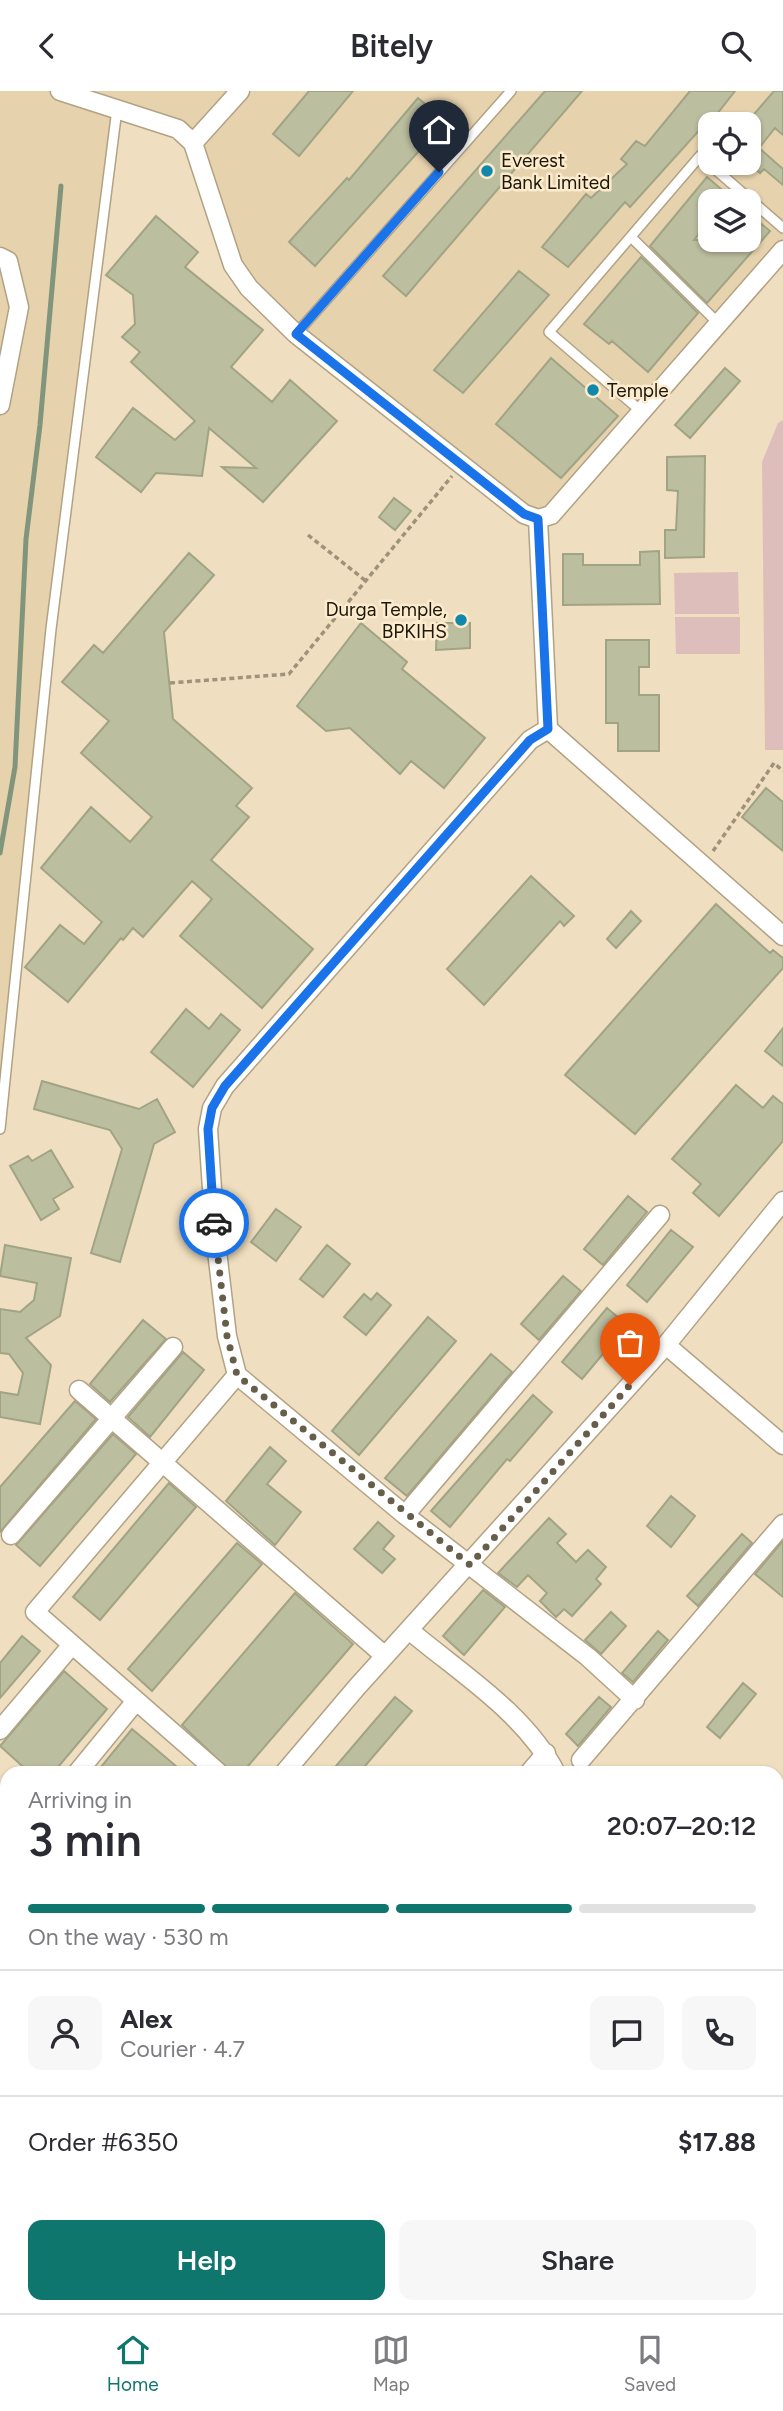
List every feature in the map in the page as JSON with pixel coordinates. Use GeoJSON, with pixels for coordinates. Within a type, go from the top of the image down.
{"type":"FeatureCollection","features":[{"type":"Feature","properties":{"kind":"street"},"geometry":{"type":"LineString","coordinates":[[60,91],[178,129],[193,143],[233,265],[249,288],[296,334],[524,514],[538,519],[551,515],[783,250]]}},
{"type":"Feature","properties":{"kind":"street"},"geometry":{"type":"LineString","coordinates":[[193,143],[240,91]]}},
{"type":"Feature","properties":{"kind":"street"},"geometry":{"type":"LineString","coordinates":[[0,257],[8,261],[19,307],[0,405]]}},
{"type":"Feature","properties":{"kind":"street"},"geometry":{"type":"LineString","coordinates":[[538,519],[548,729],[702,868],[783,936]]}},
{"type":"Feature","properties":{"kind":"street"},"geometry":{"type":"LineString","coordinates":[[548,729],[530,740],[225,1086],[212,1108],[208,1129],[215,1234],[227,1336],[237,1375],[405,1515],[588,1657],[635,1700]]}},
{"type":"Feature","properties":{"kind":"street"},"geometry":{"type":"LineString","coordinates":[[290,1766],[385,1655],[470,1565],[666,1345],[783,1201]]}},
{"type":"Feature","properties":{"kind":"street"},"geometry":{"type":"LineString","coordinates":[[405,1515],[660,1216]]}},
{"type":"Feature","properties":{"kind":"street"},"geometry":{"type":"LineString","coordinates":[[666,1345],[783,1445]]}},
{"type":"Feature","properties":{"kind":"street"},"geometry":{"type":"LineString","coordinates":[[11,1535],[173,1347]]}},
{"type":"Feature","properties":{"kind":"street"},"geometry":{"type":"LineString","coordinates":[[205,1766],[35,1612],[237,1375]]}},
{"type":"Feature","properties":{"kind":"street"},"geometry":{"type":"LineString","coordinates":[[79,1390],[385,1655]]}},
{"type":"Feature","properties":{"kind":"street"},"geometry":{"type":"LineString","coordinates":[[581,1760],[783,1524]]}},
{"type":"Feature","properties":{"kind":"street"},"geometry":{"type":"LineString","coordinates":[[409,1630],[519,1722],[546,1753],[552,1766]]}},
{"type":"Feature","properties":{"kind":"street"},"geometry":{"type":"LineString","coordinates":[[0,1730],[71,1646]]}},
{"type":"Feature","properties":{"kind":"street"},"geometry":{"type":"LineString","coordinates":[[83,1766],[136,1701]]}},
{"type":"Feature","properties":{"kind":"street"},"geometry":{"type":"LineString","coordinates":[[535,1766],[546,1753]]}},
{"type":"Feature","properties":{"kind":"lane"},"geometry":{"type":"LineString","coordinates":[[296,334],[511,91]]}},
{"type":"Feature","properties":{"kind":"lane"},"geometry":{"type":"LineString","coordinates":[[0,1129],[51,629],[117,110]]}},
{"type":"Feature","properties":{"kind":"lane"},"geometry":{"type":"LineString","coordinates":[[642,412],[549,333],[700,156],[783,227]]}},
{"type":"Feature","properties":{"kind":"lane"},"geometry":{"type":"LineString","coordinates":[[631,237],[719,324]]}},
{"type":"Feature","properties":{"kind":"path"},"geometry":{"type":"LineString","coordinates":[[170,684],[289,674],[462,464]]}},
{"type":"Feature","properties":{"kind":"path"},"geometry":{"type":"LineString","coordinates":[[308,535],[366,581]]}},
{"type":"Feature","properties":{"kind":"path"},"geometry":{"type":"LineString","coordinates":[[702,868],[774,763],[783,771]]}},
{"type":"Feature","properties":{"kind":"shaded area"},"geometry":{"type":"Polygon","coordinates":[[[0,91],[783,91],[783,250],[538,519],[249,288],[193,143],[118,110],[51,629],[0,1129],[0,91]]]}},
{"type":"Feature","properties":{"kind":"shaded area"},"geometry":{"type":"Polygon","coordinates":[[[783,420],[783,750],[765,750],[762,462],[778,423],[783,420]]]}},
{"type":"Feature","properties":{"kind":"shaded area"},"geometry":{"type":"Polygon","coordinates":[[[738,572],[739,614],[675,614],[674,573],[738,572]]]}},
{"type":"Feature","properties":{"kind":"shaded area"},"geometry":{"type":"Polygon","coordinates":[[[675,617],[740,617],[740,654],[676,654],[675,617]]]}},
{"type":"Feature","properties":{"kind":"building"},"geometry":{"type":"Polygon","coordinates":[[[309,91],[353,91],[299,156],[273,134],[309,91]]]}},
{"type":"Feature","properties":{"kind":"building"},"geometry":{"type":"Polygon","coordinates":[[[545,91],[582,91],[406,296],[383,276],[545,91]]]}},
{"type":"Feature","properties":{"kind":"building"},"geometry":{"type":"Polygon","coordinates":[[[690,91],[735,91],[719,112],[698,112],[698,132],[630,207],[625,202],[568,267],[542,247],[586,194],[591,198],[627,164],[621,159],[636,141],[645,146],[690,91]]]}},
{"type":"Feature","properties":{"kind":"building"},"geometry":{"type":"Polygon","coordinates":[[[774,91],[783,91],[783,135],[775,128],[761,146],[761,112],[756,112],[774,91]]]}},
{"type":"Feature","properties":{"kind":"building"},"geometry":{"type":"Polygon","coordinates":[[[418,98],[446,121],[315,266],[289,242],[347,178],[349,180],[418,98]]]}},
{"type":"Feature","properties":{"kind":"building"},"geometry":{"type":"Polygon","coordinates":[[[761,150],[783,169],[783,185],[764,169],[761,172],[761,150]]]}},
{"type":"Feature","properties":{"kind":"building"},"geometry":{"type":"Polygon","coordinates":[[[707,177],[721,189],[698,189],[698,235],[694,240],[698,240],[698,252],[752,252],[707,303],[650,246],[707,177]]]}},
{"type":"Feature","properties":{"kind":"building"},"geometry":{"type":"Polygon","coordinates":[[[156,216],[198,252],[185,267],[263,330],[231,367],[272,402],[290,380],[337,421],[263,502],[222,467],[256,468],[209,428],[202,476],[156,473],[141,492],[96,457],[133,408],[175,440],[195,421],[131,362],[140,352],[122,337],[135,324],[133,295],[106,275],[156,216]]]}},
{"type":"Feature","properties":{"kind":"building"},"geometry":{"type":"Polygon","coordinates":[[[761,224],[770,231],[761,241],[761,224]]]}},
{"type":"Feature","properties":{"kind":"building"},"geometry":{"type":"Polygon","coordinates":[[[641,257],[698,313],[648,372],[612,341],[609,344],[584,324],[641,257]]]}},
{"type":"Feature","properties":{"kind":"building"},"geometry":{"type":"Polygon","coordinates":[[[519,271],[549,295],[463,393],[434,370],[519,271]]]}},
{"type":"Feature","properties":{"kind":"building"},"geometry":{"type":"Polygon","coordinates":[[[551,358],[618,416],[561,478],[496,424],[551,358]]]}},
{"type":"Feature","properties":{"kind":"building"},"geometry":{"type":"Polygon","coordinates":[[[725,368],[740,381],[690,438],[675,425],[725,368]]]}},
{"type":"Feature","properties":{"kind":"building"},"geometry":{"type":"Polygon","coordinates":[[[705,456],[704,557],[665,558],[665,530],[676,530],[678,491],[667,490],[667,457],[705,456]]]}},
{"type":"Feature","properties":{"kind":"building"},"geometry":{"type":"Polygon","coordinates":[[[394,498],[411,511],[395,530],[379,517],[394,498]]]}},
{"type":"Feature","properties":{"kind":"building"},"geometry":{"type":"Polygon","coordinates":[[[659,551],[660,604],[563,605],[563,554],[583,554],[583,565],[640,565],[640,552],[659,551]]]}},
{"type":"Feature","properties":{"kind":"building"},"geometry":{"type":"Polygon","coordinates":[[[189,553],[214,575],[164,632],[173,719],[252,788],[236,806],[249,817],[211,860],[313,949],[262,1008],[180,936],[212,899],[192,881],[143,937],[133,928],[123,940],[121,938],[68,1002],[25,967],[60,925],[84,944],[102,922],[41,868],[91,807],[130,842],[152,817],[81,753],[109,721],[62,682],[94,645],[103,653],[189,553]]]}},
{"type":"Feature","properties":{"kind":"building"},"geometry":{"type":"Polygon","coordinates":[[[361,623],[407,662],[402,669],[485,738],[444,788],[411,761],[400,774],[350,728],[326,731],[297,706],[361,623]]]}},
{"type":"Feature","properties":{"kind":"building"},"geometry":{"type":"Polygon","coordinates":[[[437,623],[470,623],[470,648],[436,650],[437,623]]]}},
{"type":"Feature","properties":{"kind":"building"},"geometry":{"type":"Polygon","coordinates":[[[606,640],[649,640],[649,667],[639,667],[639,695],[659,695],[659,751],[618,751],[618,723],[606,723],[606,640]]]}},
{"type":"Feature","properties":{"kind":"building"},"geometry":{"type":"Polygon","coordinates":[[[766,788],[783,802],[783,851],[742,817],[766,788]]]}},
{"type":"Feature","properties":{"kind":"building"},"geometry":{"type":"Polygon","coordinates":[[[531,876],[574,916],[564,926],[560,921],[484,1005],[447,969],[531,876]]]}},
{"type":"Feature","properties":{"kind":"building"},"geometry":{"type":"Polygon","coordinates":[[[716,904],[770,953],[773,950],[783,958],[783,968],[635,1134],[565,1075],[716,904]]]}},
{"type":"Feature","properties":{"kind":"building"},"geometry":{"type":"Polygon","coordinates":[[[631,911],[641,921],[616,948],[607,939],[631,911]]]}},
{"type":"Feature","properties":{"kind":"building"},"geometry":{"type":"Polygon","coordinates":[[[186,1009],[209,1029],[221,1014],[240,1030],[193,1087],[151,1052],[186,1009]]]}},
{"type":"Feature","properties":{"kind":"building"},"geometry":{"type":"Polygon","coordinates":[[[783,1028],[783,1066],[765,1051],[783,1028]]]}},
{"type":"Feature","properties":{"kind":"building"},"geometry":{"type":"Polygon","coordinates":[[[42,1081],[139,1109],[157,1099],[175,1132],[154,1144],[120,1262],[91,1253],[122,1149],[110,1130],[34,1109],[42,1081]]]}},
{"type":"Feature","properties":{"kind":"building"},"geometry":{"type":"Polygon","coordinates":[[[736,1085],[763,1108],[773,1096],[783,1104],[783,1141],[719,1216],[693,1193],[701,1184],[672,1159],[736,1085]]]}},
{"type":"Feature","properties":{"kind":"building"},"geometry":{"type":"Polygon","coordinates":[[[51,1150],[73,1187],[53,1199],[59,1209],[41,1220],[10,1166],[28,1156],[32,1161],[51,1150]]]}},
{"type":"Feature","properties":{"kind":"building"},"geometry":{"type":"Polygon","coordinates":[[[628,1196],[647,1212],[603,1265],[584,1249],[628,1196]]]}},
{"type":"Feature","properties":{"kind":"building"},"geometry":{"type":"Polygon","coordinates":[[[276,1209],[301,1227],[276,1261],[251,1242],[276,1209]]]}},
{"type":"Feature","properties":{"kind":"building"},"geometry":{"type":"Polygon","coordinates":[[[671,1230],[693,1247],[647,1302],[627,1285],[671,1230]]]}},
{"type":"Feature","properties":{"kind":"building"},"geometry":{"type":"Polygon","coordinates":[[[5,1245],[71,1258],[60,1316],[26,1338],[51,1365],[40,1424],[0,1417],[0,1392],[18,1395],[23,1373],[9,1354],[0,1353],[0,1309],[20,1312],[34,1300],[37,1283],[0,1276],[5,1245]]]}},
{"type":"Feature","properties":{"kind":"building"},"geometry":{"type":"Polygon","coordinates":[[[327,1245],[350,1264],[323,1297],[300,1279],[327,1245]]]}},
{"type":"Feature","properties":{"kind":"building"},"geometry":{"type":"Polygon","coordinates":[[[563,1276],[581,1291],[539,1340],[521,1324],[563,1276]]]}},
{"type":"Feature","properties":{"kind":"building"},"geometry":{"type":"Polygon","coordinates":[[[377,1293],[391,1305],[366,1335],[344,1317],[364,1294],[371,1300],[377,1293]]]}},
{"type":"Feature","properties":{"kind":"building"},"geometry":{"type":"Polygon","coordinates":[[[607,1308],[627,1325],[582,1379],[562,1362],[607,1308]]]}},
{"type":"Feature","properties":{"kind":"building"},"geometry":{"type":"Polygon","coordinates":[[[428,1317],[456,1341],[359,1455],[332,1431],[428,1317]]]}},
{"type":"Feature","properties":{"kind":"building"},"geometry":{"type":"Polygon","coordinates":[[[143,1320],[166,1339],[110,1402],[90,1384],[143,1320]]]}},
{"type":"Feature","properties":{"kind":"building"},"geometry":{"type":"Polygon","coordinates":[[[183,1352],[204,1370],[150,1437],[128,1417],[183,1352]]]}},
{"type":"Feature","properties":{"kind":"building"},"geometry":{"type":"Polygon","coordinates":[[[491,1354],[512,1372],[407,1496],[385,1478],[491,1354]]]}},
{"type":"Feature","properties":{"kind":"building"},"geometry":{"type":"Polygon","coordinates":[[[533,1395],[552,1412],[510,1461],[507,1459],[450,1527],[431,1511],[533,1395]]]}},
{"type":"Feature","properties":{"kind":"building"},"geometry":{"type":"Polygon","coordinates":[[[75,1401],[96,1419],[0,1532],[0,1487],[75,1401]]]}},
{"type":"Feature","properties":{"kind":"building"},"geometry":{"type":"Polygon","coordinates":[[[113,1434],[136,1454],[40,1566],[16,1545],[113,1434]]]}},
{"type":"Feature","properties":{"kind":"building"},"geometry":{"type":"Polygon","coordinates":[[[270,1447],[286,1461],[267,1484],[301,1512],[275,1545],[226,1501],[270,1447]]]}},
{"type":"Feature","properties":{"kind":"building"},"geometry":{"type":"Polygon","coordinates":[[[169,1483],[196,1507],[100,1620],[73,1597],[169,1483]]]}},
{"type":"Feature","properties":{"kind":"building"},"geometry":{"type":"Polygon","coordinates":[[[671,1496],[695,1516],[671,1547],[647,1526],[671,1496]]]}},
{"type":"Feature","properties":{"kind":"building"},"geometry":{"type":"Polygon","coordinates":[[[549,1518],[566,1534],[557,1543],[576,1562],[588,1550],[606,1567],[596,1579],[601,1584],[572,1616],[564,1609],[556,1617],[540,1601],[547,1593],[528,1575],[517,1587],[498,1573],[549,1518]]]}},
{"type":"Feature","properties":{"kind":"building"},"geometry":{"type":"Polygon","coordinates":[[[378,1522],[394,1536],[383,1549],[395,1559],[382,1573],[354,1549],[378,1522]]]}},
{"type":"Feature","properties":{"kind":"building"},"geometry":{"type":"Polygon","coordinates":[[[742,1534],[752,1543],[698,1606],[687,1596],[742,1534]]]}},
{"type":"Feature","properties":{"kind":"building"},"geometry":{"type":"Polygon","coordinates":[[[783,1541],[783,1597],[755,1574],[783,1541]]]}},
{"type":"Feature","properties":{"kind":"building"},"geometry":{"type":"Polygon","coordinates":[[[237,1543],[262,1564],[152,1691],[128,1669],[237,1543]]]}},
{"type":"Feature","properties":{"kind":"building"},"geometry":{"type":"Polygon","coordinates":[[[483,1590],[505,1607],[464,1655],[443,1636],[483,1590]]]}},
{"type":"Feature","properties":{"kind":"building"},"geometry":{"type":"Polygon","coordinates":[[[295,1593],[353,1644],[248,1766],[225,1766],[182,1725],[295,1593]]]}},
{"type":"Feature","properties":{"kind":"building"},"geometry":{"type":"Polygon","coordinates":[[[611,1612],[626,1626],[601,1654],[585,1640],[611,1612]]]}},
{"type":"Feature","properties":{"kind":"building"},"geometry":{"type":"Polygon","coordinates":[[[658,1631],[668,1640],[633,1682],[622,1673],[658,1631]]]}},
{"type":"Feature","properties":{"kind":"building"},"geometry":{"type":"Polygon","coordinates":[[[22,1636],[40,1651],[0,1698],[0,1663],[22,1636]]]}},
{"type":"Feature","properties":{"kind":"building"},"geometry":{"type":"Polygon","coordinates":[[[64,1671],[107,1709],[59,1766],[22,1766],[0,1746],[64,1671]]]}},
{"type":"Feature","properties":{"kind":"building"},"geometry":{"type":"Polygon","coordinates":[[[743,1683],[756,1694],[720,1738],[707,1727],[743,1683]]]}},
{"type":"Feature","properties":{"kind":"building"},"geometry":{"type":"Polygon","coordinates":[[[395,1697],[412,1711],[365,1766],[336,1766],[395,1697]]]}},
{"type":"Feature","properties":{"kind":"building"},"geometry":{"type":"Polygon","coordinates":[[[599,1697],[611,1707],[578,1746],[566,1734],[599,1697]]]}},
{"type":"Feature","properties":{"kind":"building"},"geometry":{"type":"Polygon","coordinates":[[[132,1729],[176,1766],[102,1766],[132,1729]]]}},
{"type":"Feature","properties":{"kind":"waterway"},"geometry":{"type":"LineString","coordinates":[[0,853],[15,767],[26,539],[40,425],[61,186]]}},
{"type":"Feature","properties":{"kind":"way so far"},"geometry":{"type":"LineString","coordinates":[[214,1223],[227,1336],[237,1375],[405,1515],[470,1565],[630,1385]]}},
{"type":"Feature","properties":{"kind":"place","name":"Everest Bank Limited"},"geometry":{"type":"Point","coordinates":[487,171]}},
{"type":"Feature","properties":{"kind":"place","name":"Temple"},"geometry":{"type":"Point","coordinates":[593,390]}},
{"type":"Feature","properties":{"kind":"place","name":"Durga Temple, BPKIHS"},"geometry":{"type":"Point","coordinates":[461,620]}},
{"type":"Feature","properties":{"kind":"route"},"geometry":{"type":"LineString","coordinates":[[214,1223],[208,1129],[212,1108],[225,1086],[530,740],[548,729],[538,519],[524,514],[296,334],[439,172]]}}]}
